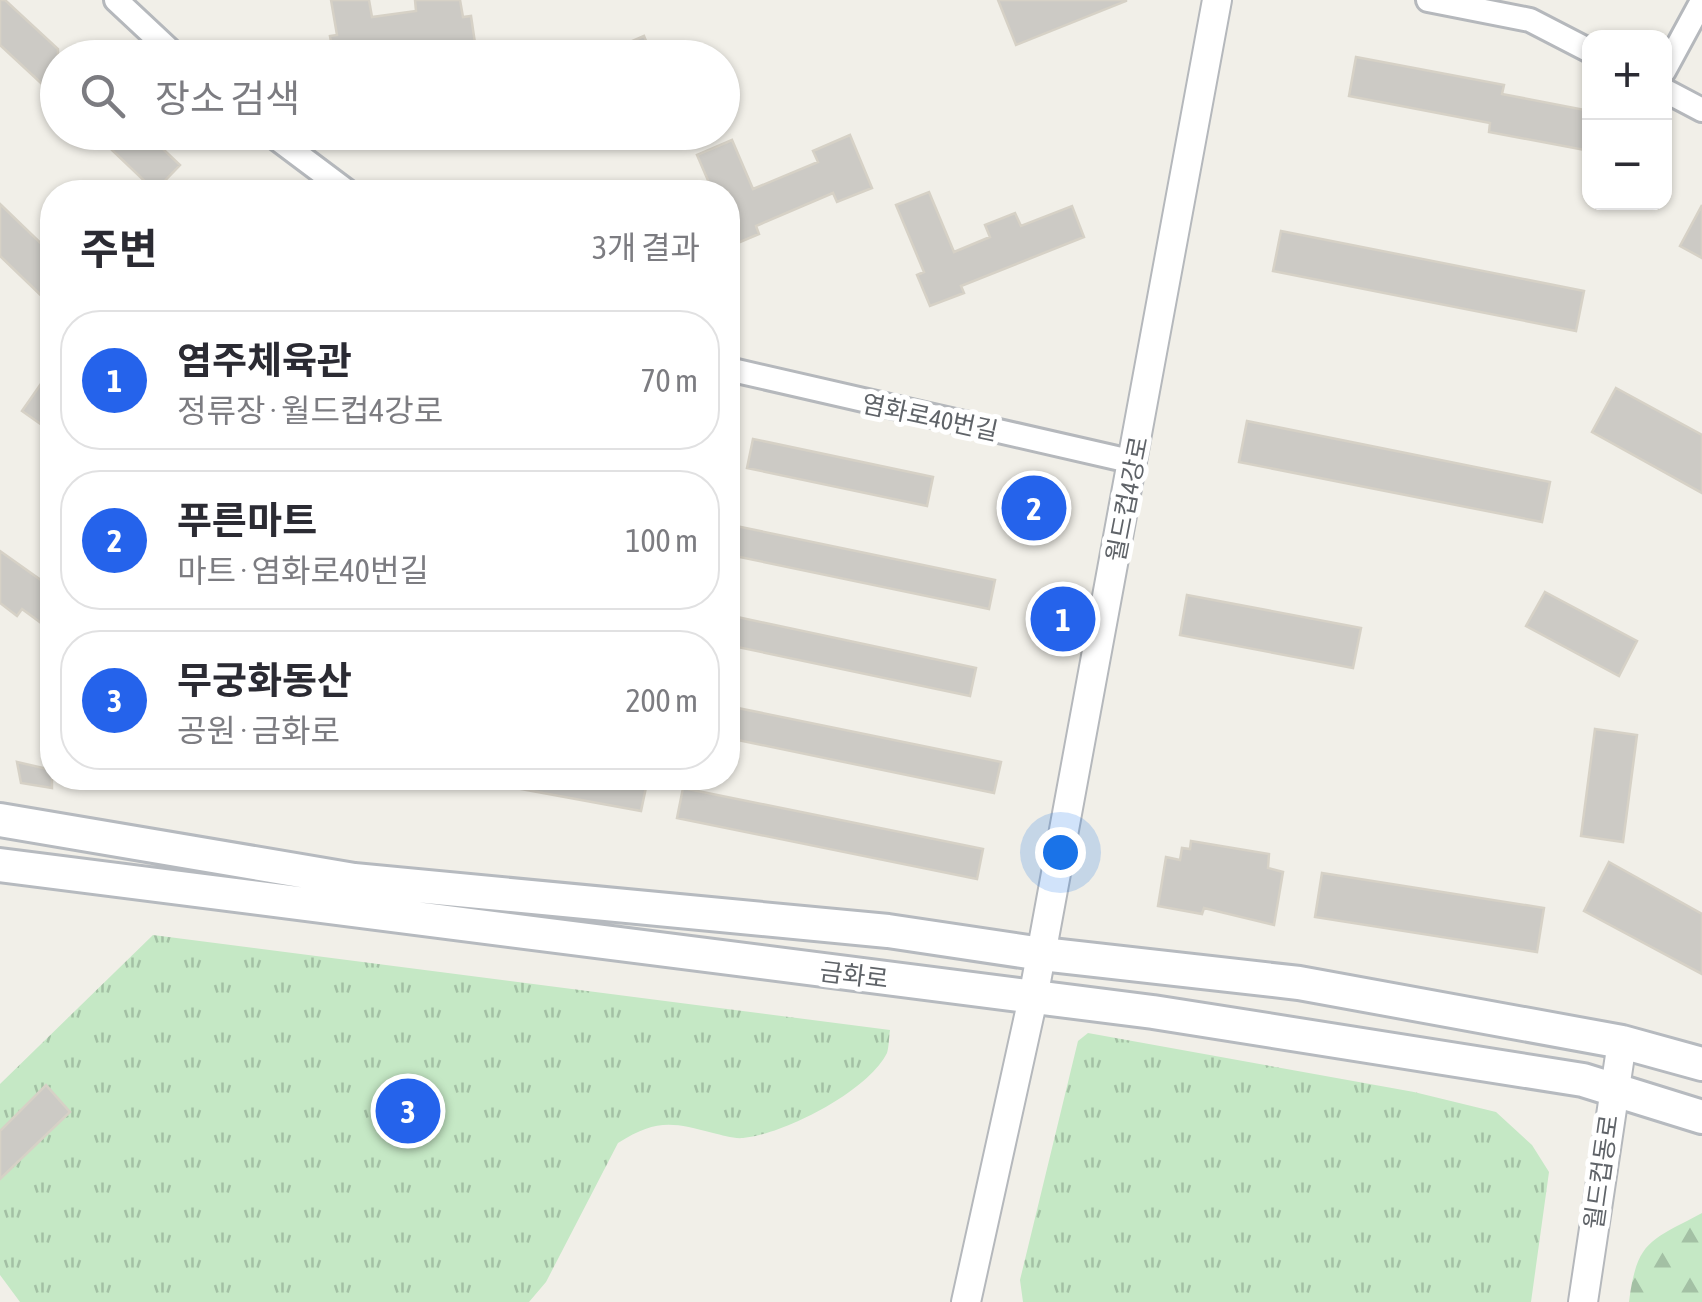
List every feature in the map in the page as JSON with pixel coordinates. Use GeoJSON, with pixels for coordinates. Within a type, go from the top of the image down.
{"type":"FeatureCollection","features":[{"type":"Feature","properties":{"kind":"main road","name":"금화로"},"geometry":{"type":"LineString","coordinates":[[0,820],[354,880],[888,932],[1299,983],[1622,1042],[1702,1064]]}},
{"type":"Feature","properties":{"kind":"main road","name":"금화로"},"geometry":{"type":"LineString","coordinates":[[0,865],[1172,1015],[1613,1088],[1702,1117]]}},
{"type":"Feature","properties":{"kind":"street"},"geometry":{"type":"LineString","coordinates":[[116,0],[159,40]]}},
{"type":"Feature","properties":{"kind":"street","name":"월드컵4강로"},"geometry":{"type":"LineString","coordinates":[[966,1302],[1042,954],[1218,0]]}},
{"type":"Feature","properties":{"kind":"street"},"geometry":{"type":"LineString","coordinates":[[1428,0],[1531,10],[1582,45]]}},
{"type":"Feature","properties":{"kind":"street"},"geometry":{"type":"LineString","coordinates":[[1672,56],[1702,2]]}},
{"type":"Feature","properties":{"kind":"street"},"geometry":{"type":"LineString","coordinates":[[1672,94],[1702,110]]}},
{"type":"Feature","properties":{"kind":"street"},"geometry":{"type":"LineString","coordinates":[[292,150],[332,180]]}},
{"type":"Feature","properties":{"kind":"street","name":"염화로40번길"},"geometry":{"type":"LineString","coordinates":[[740,373],[1134,462]]}},
{"type":"Feature","properties":{"kind":"street","name":"월드컵동로"},"geometry":{"type":"LineString","coordinates":[[1583,1302],[1622,1042]]}},
{"type":"Feature","properties":{"kind":"green space"},"geometry":{"type":"Polygon","coordinates":[[[153,935],[890,1030],[888,1048],[877,1067],[844,1096],[781,1128],[739,1138],[664,1125],[618,1143],[546,1282],[529,1302],[20,1302],[0,1275],[0,1084],[153,935]]]}},
{"type":"Feature","properties":{"kind":"green space"},"geometry":{"type":"Polygon","coordinates":[[[1088,1033],[1414,1092],[1496,1112],[1532,1145],[1549,1172],[1531,1302],[1023,1302],[1020,1280],[1078,1041],[1088,1033]]]}},
{"type":"Feature","properties":{"kind":"green space"},"geometry":{"type":"Polygon","coordinates":[[[1702,1213],[1702,1302],[1629,1302],[1636,1266],[1649,1245],[1702,1213]]]}},
{"type":"Feature","properties":{"kind":"building"},"geometry":{"type":"Polygon","coordinates":[[[0,0],[5,0],[48,40],[40,40],[40,82],[0,45],[0,0]]]}},
{"type":"Feature","properties":{"kind":"building"},"geometry":{"type":"Polygon","coordinates":[[[331,0],[369,0],[372,17],[416,11],[415,0],[460,0],[463,17],[471,16],[475,40],[331,40],[330,36],[337,35],[331,0]]]}},
{"type":"Feature","properties":{"kind":"building"},"geometry":{"type":"Polygon","coordinates":[[[998,0],[1126,0],[1126,1],[1016,45],[998,0]]]}},
{"type":"Feature","properties":{"kind":"building"},"geometry":{"type":"Polygon","coordinates":[[[1356,57],[1504,85],[1502,94],[1582,109],[1582,149],[1489,132],[1490,123],[1349,96],[1356,57]]]}},
{"type":"Feature","properties":{"kind":"building"},"geometry":{"type":"Polygon","coordinates":[[[850,135],[872,188],[837,202],[833,193],[756,226],[759,234],[740,242],[740,180],[708,180],[697,155],[709,150],[736,150],[753,189],[818,162],[813,151],[850,135]]]}},
{"type":"Feature","properties":{"kind":"building"},"geometry":{"type":"Polygon","coordinates":[[[112,150],[164,150],[180,165],[166,180],[143,180],[112,150]]]}},
{"type":"Feature","properties":{"kind":"building"},"geometry":{"type":"Polygon","coordinates":[[[929,192],[954,252],[990,237],[985,225],[1015,213],[1021,226],[1072,206],[1084,237],[961,286],[964,293],[930,306],[917,275],[924,272],[896,205],[929,192]]]}},
{"type":"Feature","properties":{"kind":"building"},"geometry":{"type":"Polygon","coordinates":[[[0,204],[40,242],[40,294],[0,256],[0,204]]]}},
{"type":"Feature","properties":{"kind":"building"},"geometry":{"type":"Polygon","coordinates":[[[1702,205],[1702,258],[1680,246],[1702,205]]]}},
{"type":"Feature","properties":{"kind":"building"},"geometry":{"type":"Polygon","coordinates":[[[1281,231],[1584,291],[1576,331],[1273,271],[1281,231]]]}},
{"type":"Feature","properties":{"kind":"building"},"geometry":{"type":"Polygon","coordinates":[[[40,385],[40,424],[22,411],[40,385]]]}},
{"type":"Feature","properties":{"kind":"building"},"geometry":{"type":"Polygon","coordinates":[[[1616,388],[1702,435],[1702,493],[1592,432],[1616,388]]]}},
{"type":"Feature","properties":{"kind":"building"},"geometry":{"type":"Polygon","coordinates":[[[1247,421],[1550,482],[1542,522],[1239,462],[1247,421]]]}},
{"type":"Feature","properties":{"kind":"building"},"geometry":{"type":"Polygon","coordinates":[[[753,439],[933,477],[927,506],[747,468],[753,439]]]}},
{"type":"Feature","properties":{"kind":"building"},"geometry":{"type":"Polygon","coordinates":[[[740,527],[995,580],[989,609],[740,557],[740,527]]]}},
{"type":"Feature","properties":{"kind":"building"},"geometry":{"type":"Polygon","coordinates":[[[0,551],[40,579],[40,622],[22,609],[17,616],[0,603],[0,551]]]}},
{"type":"Feature","properties":{"kind":"building"},"geometry":{"type":"Polygon","coordinates":[[[1545,592],[1637,641],[1619,676],[1526,626],[1545,592]]]}},
{"type":"Feature","properties":{"kind":"building"},"geometry":{"type":"Polygon","coordinates":[[[1187,595],[1361,628],[1353,668],[1180,635],[1187,595]]]}},
{"type":"Feature","properties":{"kind":"building"},"geometry":{"type":"Polygon","coordinates":[[[740,618],[976,668],[970,696],[740,648],[740,618]]]}},
{"type":"Feature","properties":{"kind":"building"},"geometry":{"type":"Polygon","coordinates":[[[740,708],[1001,762],[994,793],[740,740],[740,708]]]}},
{"type":"Feature","properties":{"kind":"building"},"geometry":{"type":"Polygon","coordinates":[[[1595,729],[1637,735],[1623,842],[1581,836],[1595,729]]]}},
{"type":"Feature","properties":{"kind":"building"},"geometry":{"type":"Polygon","coordinates":[[[17,762],[40,767],[40,786],[21,783],[17,762]]]}},
{"type":"Feature","properties":{"kind":"building"},"geometry":{"type":"Polygon","coordinates":[[[526,790],[645,790],[641,811],[526,790]]]}},
{"type":"Feature","properties":{"kind":"building"},"geometry":{"type":"Polygon","coordinates":[[[683,790],[693,790],[983,849],[977,879],[677,818],[683,790]]]}},
{"type":"Feature","properties":{"kind":"building"},"geometry":{"type":"Polygon","coordinates":[[[1191,841],[1269,854],[1268,868],[1283,872],[1274,925],[1204,908],[1202,914],[1158,906],[1166,857],[1180,860],[1182,848],[1190,849],[1191,841]]]}},
{"type":"Feature","properties":{"kind":"building"},"geometry":{"type":"Polygon","coordinates":[[[1609,862],[1702,914],[1702,974],[1584,911],[1609,862]]]}},
{"type":"Feature","properties":{"kind":"building"},"geometry":{"type":"Polygon","coordinates":[[[1322,873],[1544,908],[1537,952],[1315,917],[1322,873]]]}},
{"type":"Feature","properties":{"kind":"building"},"geometry":{"type":"Polygon","coordinates":[[[46,1085],[70,1112],[0,1179],[0,1131],[46,1085]]]}},
{"type":"Feature","properties":{"kind":"place","name":"푸른마트"},"geometry":{"type":"Point","coordinates":[1034,508]}},
{"type":"Feature","properties":{"kind":"place","name":"염주체육관"},"geometry":{"type":"Point","coordinates":[1063,619]}},
{"type":"Feature","properties":{"kind":"place","name":"무궁화동산"},"geometry":{"type":"Point","coordinates":[408,1111]}}]}
